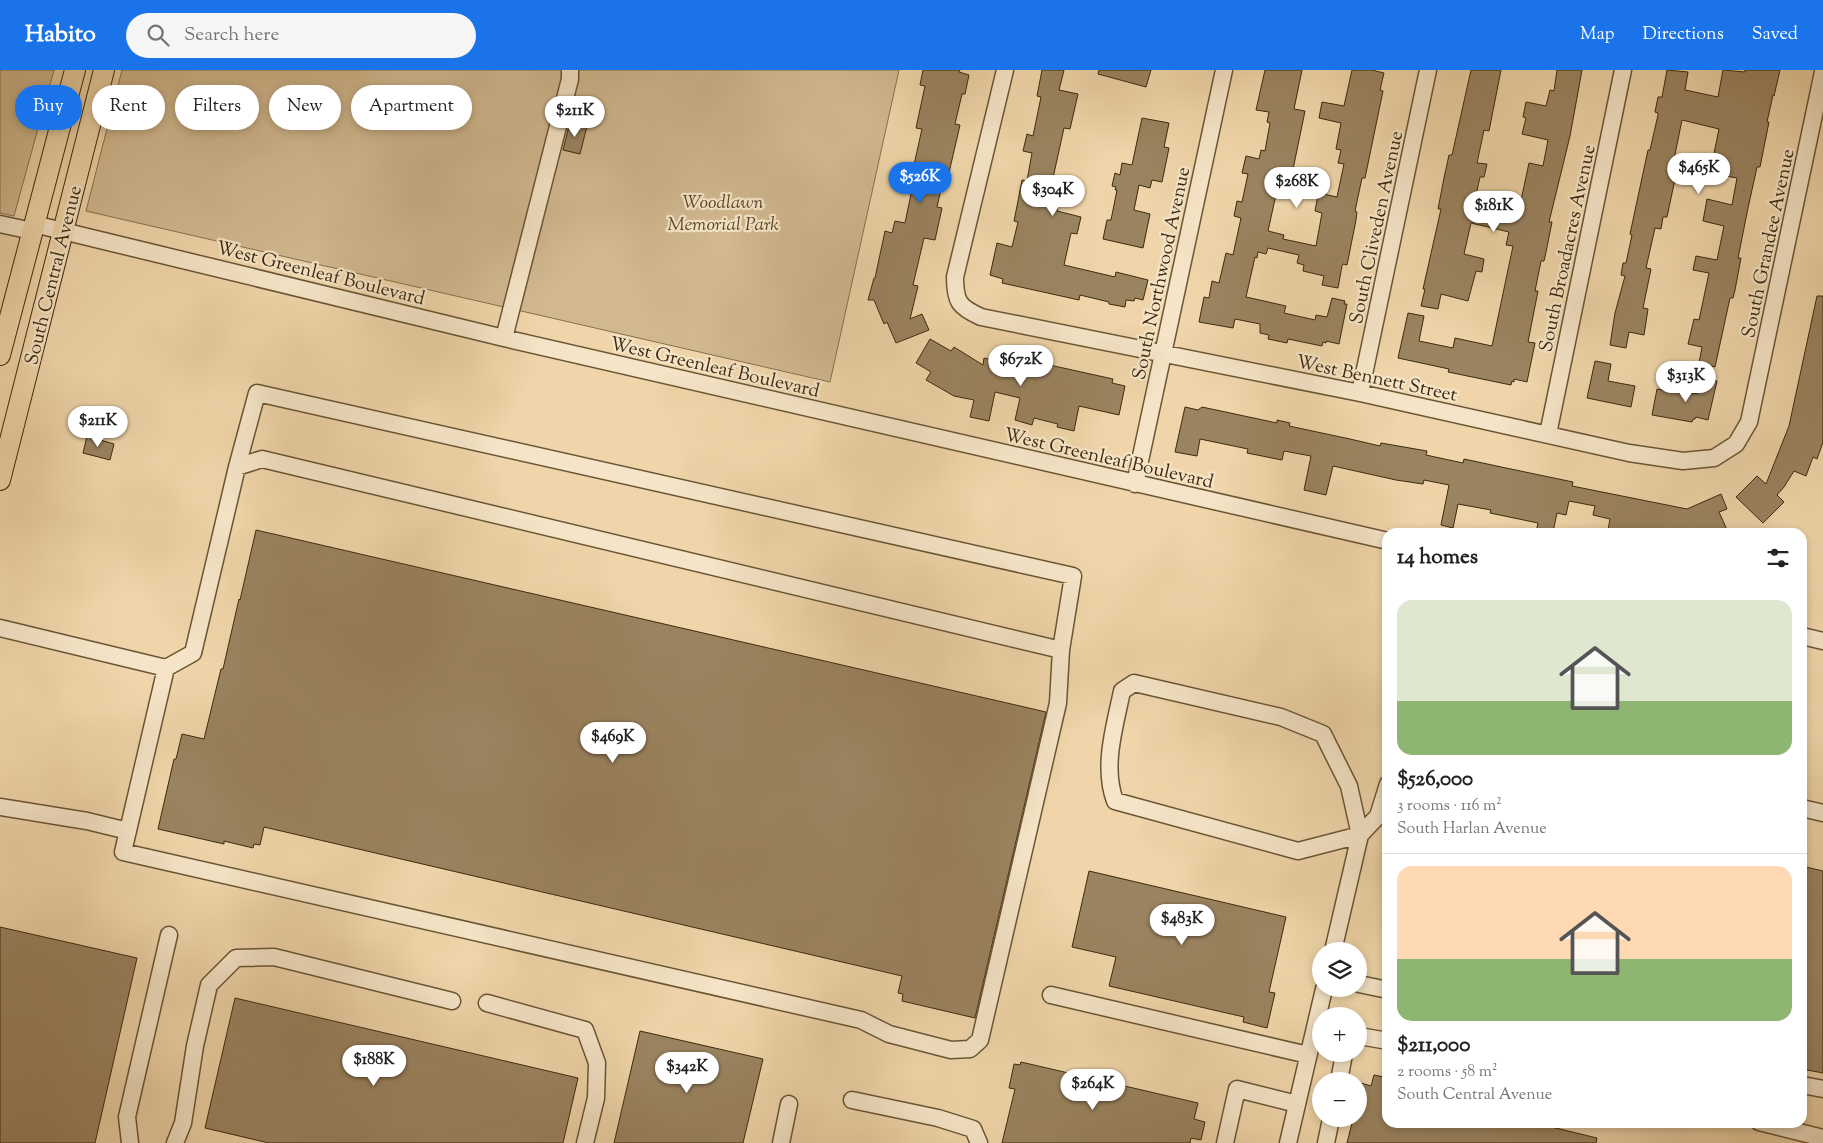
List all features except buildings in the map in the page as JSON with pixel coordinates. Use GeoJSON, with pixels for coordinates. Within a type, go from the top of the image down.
{"type":"FeatureCollection","features":[{"type":"Feature","properties":{"kind":"main road","name":"South Central Avenue"},"geometry":{"type":"LineString","coordinates":[[0,355],[75,70]]}},
{"type":"Feature","properties":{"kind":"main road","name":"South Central Avenue"},"geometry":{"type":"LineString","coordinates":[[0,480],[104,70]]}},
{"type":"Feature","properties":{"kind":"street"},"geometry":{"type":"LineString","coordinates":[[504,338],[570,79],[570,70]]}},
{"type":"Feature","properties":{"kind":"street","name":"West Bennett Street"},"geometry":{"type":"LineString","coordinates":[[1005,70],[955,277],[955,296],[966,310],[982,317],[1163,355],[1360,393],[1629,453],[1683,461],[1714,458],[1736,444],[1749,422]]}},
{"type":"Feature","properties":{"kind":"street","name":"South Northwood Avenue"},"geometry":{"type":"LineString","coordinates":[[1135,484],[1224,70]]}},
{"type":"Feature","properties":{"kind":"street","name":"South Cliveden Avenue"},"geometry":{"type":"LineString","coordinates":[[1360,393],[1428,70]]}},
{"type":"Feature","properties":{"kind":"street","name":"South Broadacres Avenue"},"geometry":{"type":"LineString","coordinates":[[1548,434],[1623,70]]}},
{"type":"Feature","properties":{"kind":"street","name":"South Grandee Avenue"},"geometry":{"type":"LineString","coordinates":[[1749,422],[1823,72]]}},
{"type":"Feature","properties":{"kind":"street","name":"West Greenleaf Boulevard"},"geometry":{"type":"LineString","coordinates":[[0,224],[62,231],[504,338],[1382,540]]}},
{"type":"Feature","properties":{"kind":"street"},"geometry":{"type":"LineString","coordinates":[[0,628],[166,668],[193,653],[237,467],[257,393],[1073,576],[1061,650],[1058,703],[980,1040],[970,1049],[951,1050],[889,1034],[861,1020],[123,852],[166,668]]}},
{"type":"Feature","properties":{"kind":"street"},"geometry":{"type":"LineString","coordinates":[[237,467],[262,459],[1061,650]]}},
{"type":"Feature","properties":{"kind":"street"},"geometry":{"type":"LineString","coordinates":[[1807,637],[1823,641]]}},
{"type":"Feature","properties":{"kind":"street"},"geometry":{"type":"LineString","coordinates":[[1335,942],[1360,835],[1349,786],[1323,734],[1282,717],[1134,683],[1122,691],[1111,744],[1110,788],[1115,801],[1298,850],[1360,835],[1378,816],[1382,803]]}},
{"type":"Feature","properties":{"kind":"street"},"geometry":{"type":"LineString","coordinates":[[0,807],[86,820],[128,831]]}},
{"type":"Feature","properties":{"kind":"street"},"geometry":{"type":"LineString","coordinates":[[1807,809],[1823,812]]}},
{"type":"Feature","properties":{"kind":"street"},"geometry":{"type":"LineString","coordinates":[[130,1143],[127,1117],[169,934]]}},
{"type":"Feature","properties":{"kind":"street"},"geometry":{"type":"LineString","coordinates":[[176,1143],[183,1123],[209,985],[236,958],[274,956],[452,1001]]}},
{"type":"Feature","properties":{"kind":"street"},"geometry":{"type":"LineString","coordinates":[[1367,986],[1382,989]]}},
{"type":"Feature","properties":{"kind":"street"},"geometry":{"type":"LineString","coordinates":[[1051,995],[1308,1055]]}},
{"type":"Feature","properties":{"kind":"street"},"geometry":{"type":"LineString","coordinates":[[487,1003],[585,1030],[597,1063],[596,1098],[585,1143]]}},
{"type":"Feature","properties":{"kind":"street"},"geometry":{"type":"LineString","coordinates":[[1367,1037],[1382,1040]]}},
{"type":"Feature","properties":{"kind":"street"},"geometry":{"type":"LineString","coordinates":[[1288,1143],[1308,1055],[1312,1045]]}},
{"type":"Feature","properties":{"kind":"street"},"geometry":{"type":"LineString","coordinates":[[1807,1086],[1823,1088]]}},
{"type":"Feature","properties":{"kind":"street"},"geometry":{"type":"LineString","coordinates":[[1225,1143],[1237,1090],[1297,1104]]}},
{"type":"Feature","properties":{"kind":"street"},"geometry":{"type":"LineString","coordinates":[[852,1100],[938,1118],[973,1129],[980,1143]]}},
{"type":"Feature","properties":{"kind":"street"},"geometry":{"type":"LineString","coordinates":[[781,1143],[788,1104]]}},
{"type":"Feature","properties":{"kind":"street"},"geometry":{"type":"LineString","coordinates":[[1326,1143],[1329,1127]]}},
{"type":"Feature","properties":{"kind":"street"},"geometry":{"type":"LineString","coordinates":[[1783,1128],[1823,1138]]}},
{"type":"Feature","properties":{"kind":"green space"},"geometry":{"type":"Polygon","coordinates":[[[0,70],[54,70],[50,85],[15,85],[15,130],[38,130],[14,216],[0,213],[0,70]]]}},
{"type":"Feature","properties":{"kind":"green space","name":"Woodlawn Memorial Park"},"geometry":{"type":"Polygon","coordinates":[[[122,70],[899,70],[830,382],[86,211],[107,130],[165,130],[165,85],[118,85],[122,70]]]}}]}
